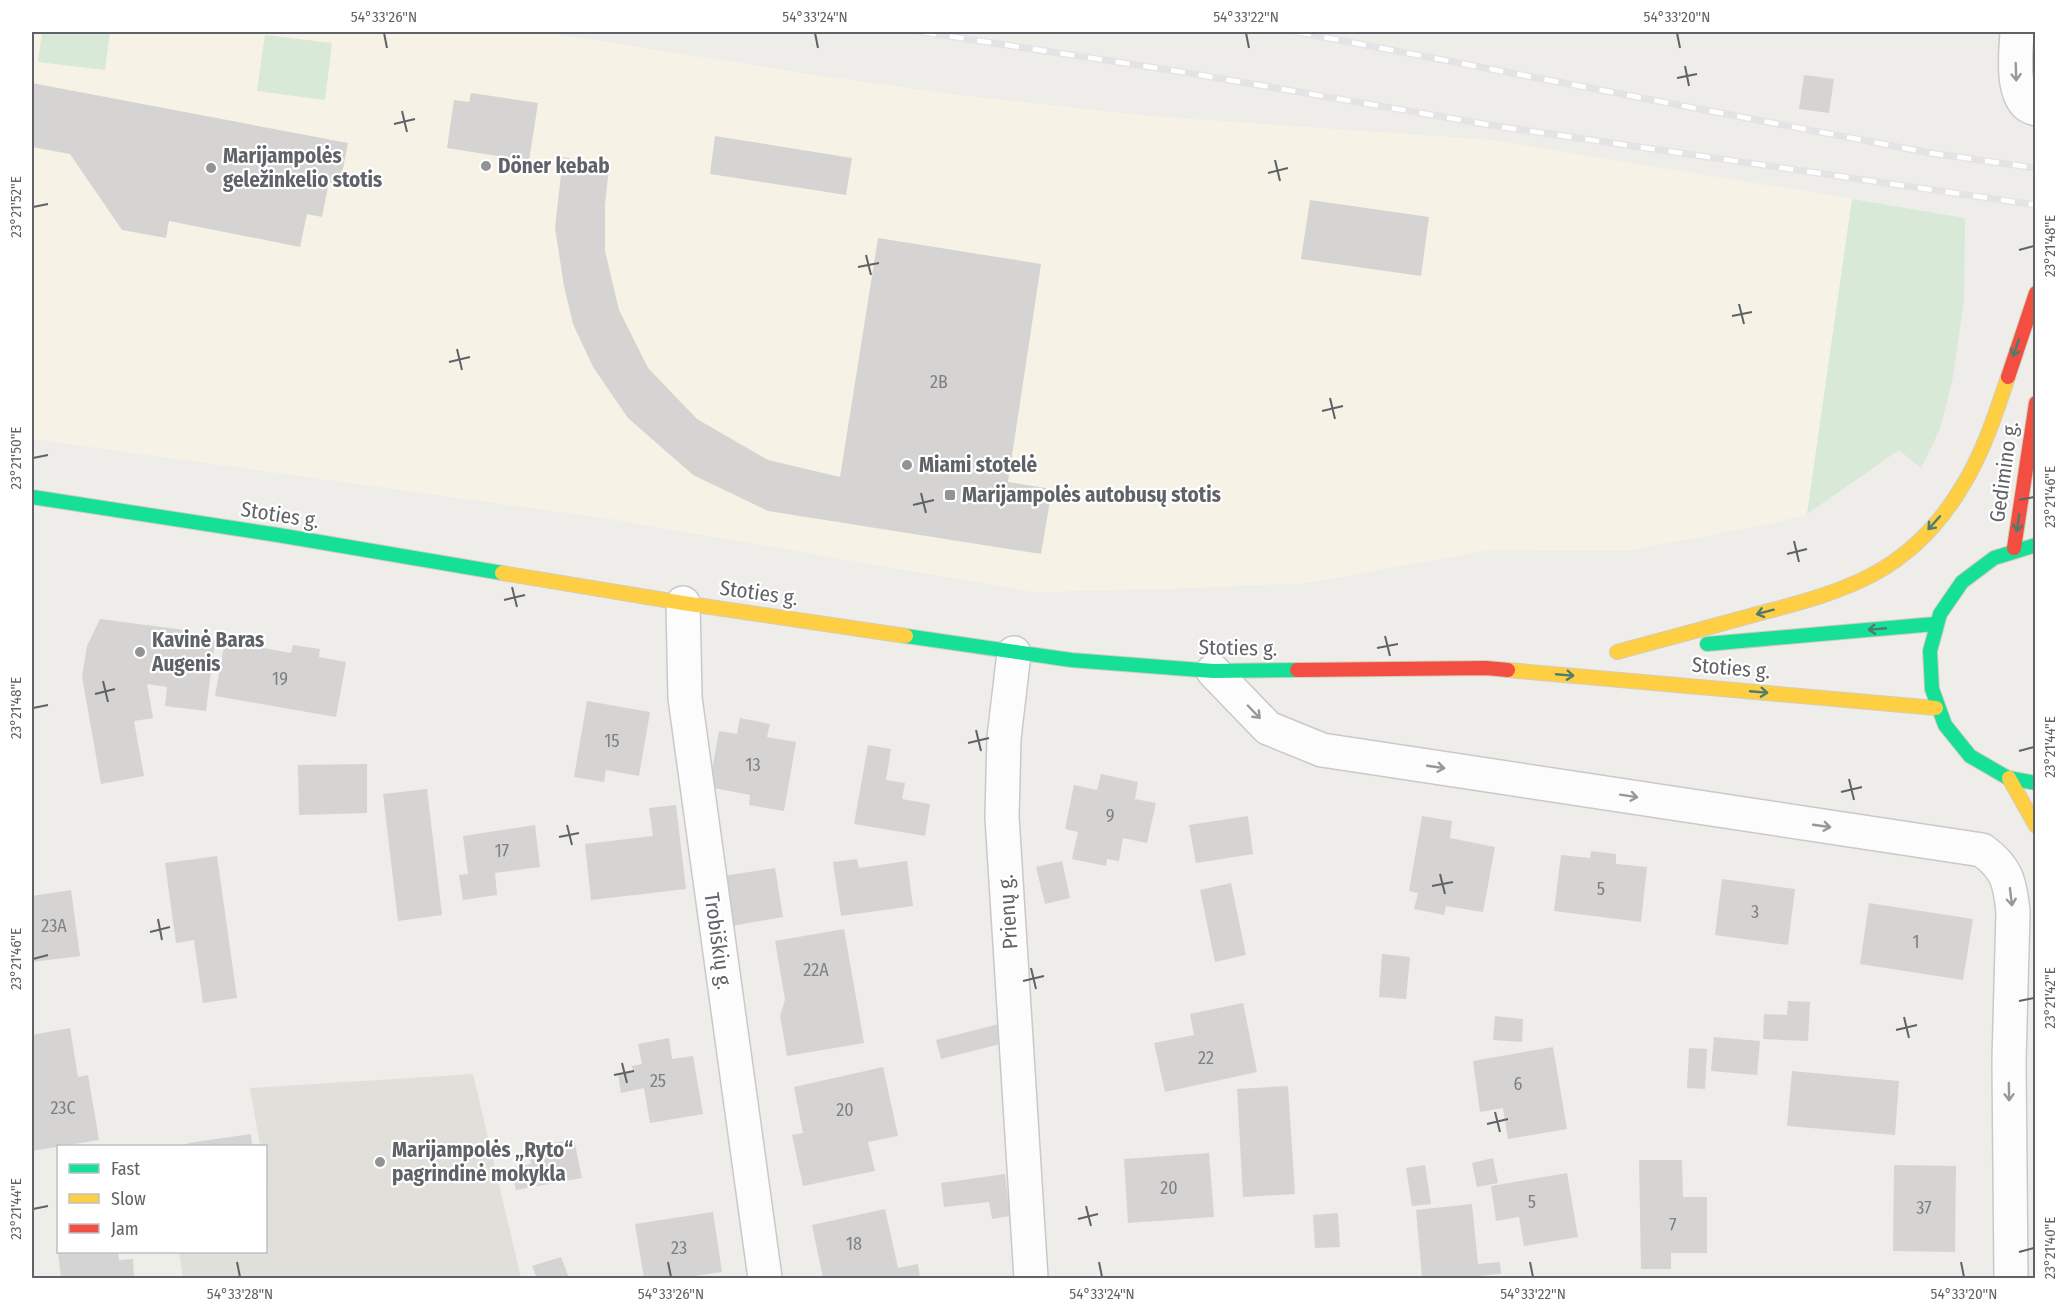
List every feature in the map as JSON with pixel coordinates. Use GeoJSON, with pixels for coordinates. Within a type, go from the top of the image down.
{"type":"FeatureCollection","features":[{"type":"Feature","properties":{"kind":"main road","name":"Stoties g."},"geometry":{"type":"LineString","coordinates":[[1935,624],[1612,652],[1811,600],[1849,586],[1882,570],[1916,543],[1949,507],[1967,478],[1988,432],[2036,293]]}},
{"type":"Feature","properties":{"kind":"main road","name":"Gedimino g."},"geometry":{"type":"LineString","coordinates":[[2014,548],[2036,403]]}},
{"type":"Feature","properties":{"kind":"main road","name":"Stoties g."},"geometry":{"type":"LineString","coordinates":[[32,497],[266,533],[683,603],[1071,660],[1213,671],[1486,668],[1936,708]]}},
{"type":"Feature","properties":{"kind":"main road"},"geometry":{"type":"LineString","coordinates":[[2036,545],[2014,548],[1980,565],[1953,591],[1935,624],[1928,666],[1936,708],[1953,738],[1978,762],[2009,778],[2036,783]]}},
{"type":"Feature","properties":{"kind":"main road","name":"Stoties g."},"geometry":{"type":"LineString","coordinates":[[1486,668],[1551,660]]}},
{"type":"Feature","properties":{"kind":"main road"},"geometry":{"type":"LineString","coordinates":[[2009,778],[2036,826]]}},
{"type":"Feature","properties":{"kind":"street"},"geometry":{"type":"LineString","coordinates":[[2017,32],[2018,92],[2033,108]]}},
{"type":"Feature","properties":{"kind":"street","name":"Trobiškių g."},"geometry":{"type":"LineString","coordinates":[[683,603],[684,698],[765,1278]]}},
{"type":"Feature","properties":{"kind":"street","name":"Prienų g."},"geometry":{"type":"LineString","coordinates":[[1014,652],[1004,738],[1002,817],[1031,1278]]}},
{"type":"Feature","properties":{"kind":"street"},"geometry":{"type":"LineString","coordinates":[[1213,671],[1268,728],[1322,750],[1982,850],[1994,858],[2004,870],[2011,889],[2013,912],[2009,1061],[2011,1278]]}},
{"type":"Feature","properties":{"kind":"shaded area"},"geometry":{"type":"Polygon","coordinates":[[[32,32],[543,32],[959,95],[1149,116],[1494,140],[1852,199],[1807,514],[1779,522],[1626,551],[1490,550],[1308,583],[1032,592],[610,519],[32,439],[32,32]]]}},
{"type":"Feature","properties":{"kind":"shaded area","name":"Marijampolės „Ryto“ pagrindinė mokykla"},"geometry":{"type":"Polygon","coordinates":[[[473,1074],[521,1278],[183,1278],[179,1253],[267,1253],[267,1145],[260,1145],[250,1088],[473,1074]]]}},
{"type":"Feature","properties":{"kind":"green space"},"geometry":{"type":"Polygon","coordinates":[[[42,32],[110,32],[105,70],[38,62],[42,32]]]}},
{"type":"Feature","properties":{"kind":"green space"},"geometry":{"type":"Polygon","coordinates":[[[265,35],[332,43],[325,100],[257,91],[265,35]]]}},
{"type":"Feature","properties":{"kind":"green space"},"geometry":{"type":"Polygon","coordinates":[[[1852,199],[1965,218],[1964,302],[1952,382],[1940,429],[1921,468],[1899,450],[1807,514],[1852,199]]]}},
{"type":"Feature","properties":{"kind":"building"},"geometry":{"type":"Polygon","coordinates":[[[1804,75],[1834,79],[1829,113],[1799,109],[1804,75]]]}},
{"type":"Feature","properties":{"kind":"building","name":"Marijampolės geležinkelio stotis"},"geometry":{"type":"Polygon","coordinates":[[[32,83],[348,143],[340,184],[329,182],[322,217],[307,214],[300,247],[169,221],[166,238],[122,230],[70,154],[32,147],[32,83]]]}},
{"type":"Feature","properties":{"kind":"building"},"geometry":{"type":"Polygon","coordinates":[[[471,93],[538,103],[529,161],[447,148],[454,100],[469,102],[471,93]]]}},
{"type":"Feature","properties":{"kind":"building"},"geometry":{"type":"Polygon","coordinates":[[[715,136],[852,158],[846,195],[710,174],[715,136]]]}},
{"type":"Feature","properties":{"kind":"building"},"geometry":{"type":"Polygon","coordinates":[[[563,157],[609,167],[605,205],[605,251],[619,310],[648,368],[697,419],[768,460],[840,477],[878,238],[1041,264],[1008,482],[1052,489],[1041,554],[768,511],[693,475],[628,418],[593,367],[573,324],[564,286],[555,228],[563,157]]]}},
{"type":"Feature","properties":{"kind":"building"},"geometry":{"type":"Polygon","coordinates":[[[1310,200],[1429,217],[1421,276],[1301,259],[1310,200]]]}},
{"type":"Feature","properties":{"kind":"building"},"geometry":{"type":"Polygon","coordinates":[[[100,619],[184,630],[183,636],[215,641],[206,711],[165,706],[167,687],[147,684],[153,718],[134,721],[144,776],[101,784],[82,677],[87,646],[100,619]]]}},
{"type":"Feature","properties":{"kind":"building"},"geometry":{"type":"Polygon","coordinates":[[[225,641],[291,653],[293,645],[320,649],[319,657],[346,662],[336,717],[215,696],[225,641]]]}},
{"type":"Feature","properties":{"kind":"building"},"geometry":{"type":"Polygon","coordinates":[[[587,701],[650,712],[639,776],[606,770],[604,782],[574,777],[587,701]]]}},
{"type":"Feature","properties":{"kind":"building"},"geometry":{"type":"Polygon","coordinates":[[[740,718],[770,724],[767,737],[796,742],[784,811],[749,805],[750,795],[709,787],[719,731],[737,734],[740,718]]]}},
{"type":"Feature","properties":{"kind":"building"},"geometry":{"type":"Polygon","coordinates":[[[868,745],[891,749],[886,780],[905,783],[902,799],[930,804],[925,836],[854,824],[868,745]]]}},
{"type":"Feature","properties":{"kind":"building"},"geometry":{"type":"Polygon","coordinates":[[[367,764],[367,813],[299,815],[298,765],[367,764]]]}},
{"type":"Feature","properties":{"kind":"building"},"geometry":{"type":"Polygon","coordinates":[[[1101,774],[1138,782],[1135,799],[1156,803],[1147,843],[1123,838],[1119,861],[1107,859],[1106,866],[1072,859],[1078,832],[1065,829],[1074,785],[1097,790],[1101,774]]]}},
{"type":"Feature","properties":{"kind":"building"},"geometry":{"type":"Polygon","coordinates":[[[427,789],[442,915],[398,921],[383,794],[427,789]]]}},
{"type":"Feature","properties":{"kind":"building"},"geometry":{"type":"Polygon","coordinates":[[[676,805],[686,889],[591,900],[585,844],[653,836],[649,808],[676,805]]]}},
{"type":"Feature","properties":{"kind":"building"},"geometry":{"type":"Polygon","coordinates":[[[1248,816],[1253,854],[1196,863],[1189,825],[1248,816]]]}},
{"type":"Feature","properties":{"kind":"building"},"geometry":{"type":"Polygon","coordinates":[[[1422,816],[1452,821],[1450,838],[1495,847],[1483,912],[1446,906],[1444,915],[1414,909],[1418,893],[1409,891],[1422,816]]]}},
{"type":"Feature","properties":{"kind":"building"},"geometry":{"type":"Polygon","coordinates":[[[535,825],[540,867],[495,873],[497,895],[463,900],[459,875],[468,874],[463,836],[535,825]]]}},
{"type":"Feature","properties":{"kind":"building"},"geometry":{"type":"Polygon","coordinates":[[[1591,851],[1616,854],[1616,864],[1647,867],[1641,922],[1554,911],[1561,855],[1590,858],[1591,851]]]}},
{"type":"Feature","properties":{"kind":"building"},"geometry":{"type":"Polygon","coordinates":[[[217,856],[237,998],[203,1003],[194,940],[176,943],[165,863],[217,856]]]}},
{"type":"Feature","properties":{"kind":"building"},"geometry":{"type":"Polygon","coordinates":[[[857,859],[859,868],[907,861],[913,906],[841,916],[833,862],[857,859]]]}},
{"type":"Feature","properties":{"kind":"building"},"geometry":{"type":"Polygon","coordinates":[[[1062,861],[1070,898],[1045,904],[1036,867],[1062,861]]]}},
{"type":"Feature","properties":{"kind":"building"},"geometry":{"type":"Polygon","coordinates":[[[775,868],[783,917],[732,926],[723,876],[775,868]]]}},
{"type":"Feature","properties":{"kind":"building"},"geometry":{"type":"Polygon","coordinates":[[[1722,879],[1795,889],[1788,945],[1715,935],[1722,879]]]}},
{"type":"Feature","properties":{"kind":"building"},"geometry":{"type":"Polygon","coordinates":[[[1231,883],[1246,955],[1215,962],[1200,890],[1231,883]]]}},
{"type":"Feature","properties":{"kind":"building"},"geometry":{"type":"Polygon","coordinates":[[[71,890],[80,956],[32,962],[32,896],[71,890]]]}},
{"type":"Feature","properties":{"kind":"building"},"geometry":{"type":"Polygon","coordinates":[[[1869,903],[1973,919],[1963,980],[1860,964],[1869,903]]]}},
{"type":"Feature","properties":{"kind":"building"},"geometry":{"type":"Polygon","coordinates":[[[844,929],[864,1043],[787,1056],[780,1016],[785,1000],[775,941],[844,929]]]}},
{"type":"Feature","properties":{"kind":"building"},"geometry":{"type":"Polygon","coordinates":[[[1382,954],[1410,957],[1406,999],[1379,997],[1382,954]]]}},
{"type":"Feature","properties":{"kind":"building"},"geometry":{"type":"Polygon","coordinates":[[[1788,1001],[1810,1002],[1808,1041],[1763,1039],[1764,1014],[1787,1015],[1788,1001]]]}},
{"type":"Feature","properties":{"kind":"building"},"geometry":{"type":"Polygon","coordinates":[[[1243,1003],[1257,1072],[1165,1092],[1154,1043],[1194,1035],[1190,1014],[1243,1003]]]}},
{"type":"Feature","properties":{"kind":"building"},"geometry":{"type":"Polygon","coordinates":[[[1495,1016],[1523,1019],[1522,1042],[1493,1040],[1495,1016]]]}},
{"type":"Feature","properties":{"kind":"building"},"geometry":{"type":"Polygon","coordinates":[[[999,1024],[1004,1043],[941,1059],[936,1040],[999,1024]]]}},
{"type":"Feature","properties":{"kind":"building"},"geometry":{"type":"Polygon","coordinates":[[[70,1028],[78,1077],[88,1075],[99,1140],[57,1145],[57,1147],[32,1151],[32,1035],[70,1028]]]}},
{"type":"Feature","properties":{"kind":"building"},"geometry":{"type":"Polygon","coordinates":[[[1714,1037],[1760,1041],[1757,1075],[1711,1071],[1714,1037]]]}},
{"type":"Feature","properties":{"kind":"building"},"geometry":{"type":"Polygon","coordinates":[[[669,1038],[672,1059],[693,1056],[703,1114],[650,1123],[644,1088],[621,1093],[618,1074],[633,1072],[632,1066],[642,1064],[638,1044],[669,1038]]]}},
{"type":"Feature","properties":{"kind":"building"},"geometry":{"type":"Polygon","coordinates":[[[1553,1047],[1567,1129],[1508,1139],[1503,1108],[1480,1112],[1473,1061],[1553,1047]]]}},
{"type":"Feature","properties":{"kind":"building"},"geometry":{"type":"Polygon","coordinates":[[[1689,1048],[1707,1049],[1705,1089],[1687,1088],[1689,1048]]]}},
{"type":"Feature","properties":{"kind":"building"},"geometry":{"type":"Polygon","coordinates":[[[883,1067],[898,1136],[868,1142],[875,1171],[803,1186],[792,1135],[803,1133],[794,1087],[883,1067]]]}},
{"type":"Feature","properties":{"kind":"building"},"geometry":{"type":"Polygon","coordinates":[[[1792,1071],[1899,1081],[1895,1135],[1787,1126],[1792,1071]]]}},
{"type":"Feature","properties":{"kind":"building"},"geometry":{"type":"Polygon","coordinates":[[[1288,1086],[1295,1194],[1243,1197],[1237,1089],[1288,1086]]]}},
{"type":"Feature","properties":{"kind":"building"},"geometry":{"type":"Polygon","coordinates":[[[251,1134],[252,1145],[189,1145],[188,1143],[251,1134]]]}},
{"type":"Feature","properties":{"kind":"building"},"geometry":{"type":"Polygon","coordinates":[[[574,1139],[582,1178],[516,1190],[511,1168],[531,1164],[528,1148],[574,1139]]]}},
{"type":"Feature","properties":{"kind":"building"},"geometry":{"type":"Polygon","coordinates":[[[1209,1153],[1214,1217],[1128,1223],[1124,1159],[1209,1153]]]}},
{"type":"Feature","properties":{"kind":"building"},"geometry":{"type":"Polygon","coordinates":[[[1493,1158],[1498,1183],[1477,1187],[1472,1163],[1493,1158]]]}},
{"type":"Feature","properties":{"kind":"building"},"geometry":{"type":"Polygon","coordinates":[[[1639,1160],[1682,1160],[1683,1197],[1707,1197],[1707,1253],[1671,1253],[1671,1269],[1641,1269],[1639,1160]]]}},
{"type":"Feature","properties":{"kind":"building"},"geometry":{"type":"Polygon","coordinates":[[[1425,1165],[1431,1204],[1412,1206],[1406,1168],[1425,1165]]]}},
{"type":"Feature","properties":{"kind":"building"},"geometry":{"type":"Polygon","coordinates":[[[1894,1165],[1956,1166],[1955,1252],[1893,1251],[1894,1165]]]}},
{"type":"Feature","properties":{"kind":"building"},"geometry":{"type":"Polygon","coordinates":[[[1567,1173],[1578,1237],[1524,1246],[1519,1217],[1496,1221],[1491,1186],[1567,1173]]]}},
{"type":"Feature","properties":{"kind":"building"},"geometry":{"type":"Polygon","coordinates":[[[1005,1174],[1010,1216],[992,1219],[989,1202],[944,1207],[941,1183],[1005,1174]]]}},
{"type":"Feature","properties":{"kind":"building"},"geometry":{"type":"Polygon","coordinates":[[[1472,1204],[1478,1264],[1500,1262],[1501,1274],[1422,1278],[1416,1210],[1472,1204]]]}},
{"type":"Feature","properties":{"kind":"building"},"geometry":{"type":"Polygon","coordinates":[[[885,1209],[898,1268],[918,1264],[920,1278],[823,1278],[812,1225],[885,1209]]]}},
{"type":"Feature","properties":{"kind":"building"},"geometry":{"type":"Polygon","coordinates":[[[713,1212],[722,1272],[681,1278],[644,1278],[635,1224],[713,1212]]]}},
{"type":"Feature","properties":{"kind":"building"},"geometry":{"type":"Polygon","coordinates":[[[1338,1213],[1340,1247],[1315,1248],[1313,1215],[1338,1213]]]}},
{"type":"Feature","properties":{"kind":"building"},"geometry":{"type":"Polygon","coordinates":[[[58,1253],[118,1253],[119,1260],[133,1259],[134,1278],[61,1278],[58,1253]]]}},
{"type":"Feature","properties":{"kind":"building"},"geometry":{"type":"Polygon","coordinates":[[[561,1257],[569,1278],[537,1278],[532,1266],[561,1257]]]}},
{"type":"Feature","properties":{"kind":"railway"},"geometry":{"type":"LineString","coordinates":[[922,32],[1189,73],[1496,126],[2036,205]]}},
{"type":"Feature","properties":{"kind":"railway"},"geometry":{"type":"LineString","coordinates":[[1297,32],[1930,153],[2036,168]]}},
{"type":"Feature","properties":{"kind":"traffic: fast"},"geometry":{"type":"LineString","coordinates":[[32,497],[502,573]]}},
{"type":"Feature","properties":{"kind":"traffic: fast"},"geometry":{"type":"LineString","coordinates":[[2036,545],[1994,558],[1962,582],[1940,614],[1930,651],[1932,689],[1945,725],[1970,756],[2008,778],[2036,783]]}},
{"type":"Feature","properties":{"kind":"traffic: fast"},"geometry":{"type":"LineString","coordinates":[[1707,644],[1935,624]]}},
{"type":"Feature","properties":{"kind":"traffic: fast"},"geometry":{"type":"LineString","coordinates":[[906,636],[1071,660],[1213,671],[1297,670]]}},
{"type":"Feature","properties":{"kind":"traffic: slow"},"geometry":{"type":"LineString","coordinates":[[1617,652],[1819,597],[1847,587],[1897,560],[1940,518],[1968,477],[1993,421],[2008,377]]}},
{"type":"Feature","properties":{"kind":"traffic: slow"},"geometry":{"type":"LineString","coordinates":[[502,573],[906,636]]}},
{"type":"Feature","properties":{"kind":"traffic: slow"},"geometry":{"type":"LineString","coordinates":[[1508,670],[1936,708]]}},
{"type":"Feature","properties":{"kind":"traffic: slow"},"geometry":{"type":"LineString","coordinates":[[2009,778],[2036,826]]}},
{"type":"Feature","properties":{"kind":"traffic: jam"},"geometry":{"type":"LineString","coordinates":[[2008,377],[2036,293]]}},
{"type":"Feature","properties":{"kind":"traffic: jam"},"geometry":{"type":"LineString","coordinates":[[2014,548],[2036,403]]}},
{"type":"Feature","properties":{"kind":"traffic: jam"},"geometry":{"type":"LineString","coordinates":[[1297,670],[1486,668],[1508,670]]}},
{"type":"Feature","properties":{"kind":"place","name":"Döner kebab"},"geometry":{"type":"Point","coordinates":[486,166]}},
{"type":"Feature","properties":{"kind":"place","name":"Marijampolės geležinkelio stotis"},"geometry":{"type":"Point","coordinates":[211,168]}},
{"type":"Feature","properties":{"kind":"place","name":"Miami stotelė"},"geometry":{"type":"Point","coordinates":[907,465]}},
{"type":"Feature","properties":{"kind":"place","name":"Marijampolės autobusų stotis"},"geometry":{"type":"Point","coordinates":[950,495]}},
{"type":"Feature","properties":{"kind":"place","name":"Kavinė Baras Augenis"},"geometry":{"type":"Point","coordinates":[140,652]}},
{"type":"Feature","properties":{"kind":"place","name":"Marijampolės „Ryto“ pagrindinė mokykla"},"geometry":{"type":"Point","coordinates":[380,1162]}}]}
